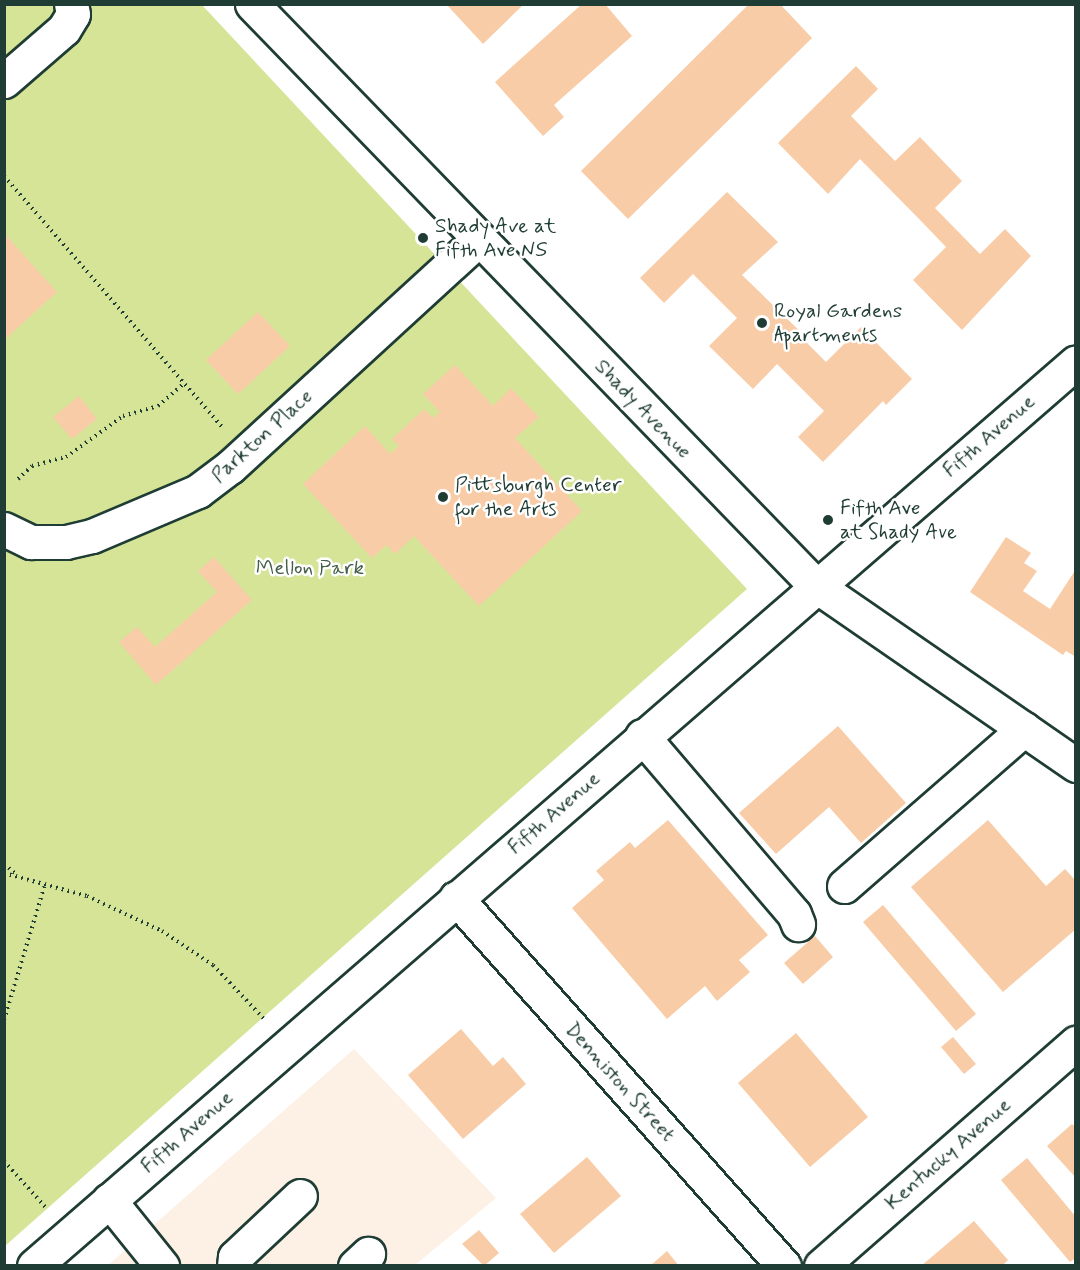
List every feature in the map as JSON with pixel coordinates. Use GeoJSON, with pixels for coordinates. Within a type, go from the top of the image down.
{"type":"FeatureCollection","features":[{"type":"Feature","properties":{"kind":"main road"},"geometry":{"type":"LineString","coordinates":[[4,81],[64,29],[73,14],[71,4]]}},
{"type":"Feature","properties":{"kind":"main road","name":"Shady Avenue"},"geometry":{"type":"LineString","coordinates":[[252,4],[478,240],[815,585],[1076,765]]}},
{"type":"Feature","properties":{"kind":"main road","name":"Parkton Place"},"geometry":{"type":"LineString","coordinates":[[4,529],[31,542],[50,544],[92,536],[198,491],[245,454],[478,240]]}},
{"type":"Feature","properties":{"kind":"main road","name":"Fifth Avenue"},"geometry":{"type":"LineString","coordinates":[[34,1266],[815,585],[1076,362]]}},
{"type":"Feature","properties":{"kind":"main road"},"geometry":{"type":"LineString","coordinates":[[844,886],[1024,729]]}},
{"type":"Feature","properties":{"kind":"main road"},"geometry":{"type":"LineString","coordinates":[[642,736],[794,914],[798,924]]}},
{"type":"Feature","properties":{"kind":"main road","name":"Denniston Street"},"geometry":{"type":"LineString","coordinates":[[456,898],[784,1266]]}},
{"type":"Feature","properties":{"kind":"main road","name":"Kentucky Avenue"},"geometry":{"type":"LineString","coordinates":[[821,1266],[1076,1043]]}},
{"type":"Feature","properties":{"kind":"main road"},"geometry":{"type":"LineString","coordinates":[[234,1266],[235,1257],[300,1196]]}},
{"type":"Feature","properties":{"kind":"main road"},"geometry":{"type":"LineString","coordinates":[[109,1200],[162,1266]]}},
{"type":"Feature","properties":{"kind":"path"},"geometry":{"type":"LineString","coordinates":[[4,176],[245,454]]}},
{"type":"Feature","properties":{"kind":"path"},"geometry":{"type":"LineString","coordinates":[[18,479],[32,466],[66,457],[123,416],[158,406],[184,383]]}},
{"type":"Feature","properties":{"kind":"path"},"geometry":{"type":"LineString","coordinates":[[4,864],[20,877]]}},
{"type":"Feature","properties":{"kind":"path"},"geometry":{"type":"LineString","coordinates":[[4,873],[45,884],[114,908],[181,942],[230,982],[287,1045]]}},
{"type":"Feature","properties":{"kind":"path"},"geometry":{"type":"LineString","coordinates":[[4,1020],[45,884]]}},
{"type":"Feature","properties":{"kind":"path"},"geometry":{"type":"LineString","coordinates":[[4,1161],[70,1234]]}},
{"type":"Feature","properties":{"kind":"shaded area"},"geometry":{"type":"Polygon","coordinates":[[[354,1049],[496,1198],[415,1265],[107,1266],[354,1049]]]}},
{"type":"Feature","properties":{"kind":"green space","name":"Mellon Park"},"geometry":{"type":"Polygon","coordinates":[[[5,5],[202,5],[747,589],[5,1246],[5,5]]]}},
{"type":"Feature","properties":{"kind":"building"},"geometry":{"type":"Polygon","coordinates":[[[446,4],[524,4],[483,44],[446,4]]]}},
{"type":"Feature","properties":{"kind":"building"},"geometry":{"type":"Polygon","coordinates":[[[582,4],[605,4],[632,36],[554,105],[564,117],[543,136],[495,82],[582,4]]]}},
{"type":"Feature","properties":{"kind":"building"},"geometry":{"type":"Polygon","coordinates":[[[749,4],[780,4],[812,38],[628,219],[581,171],[749,4]]]}},
{"type":"Feature","properties":{"kind":"building","name":"Royal Gardens Apartments"},"geometry":{"type":"Polygon","coordinates":[[[856,66],[878,89],[851,116],[895,161],[920,137],[962,181],[935,208],[980,254],[1005,229],[1031,256],[962,330],[913,280],[946,247],[923,223],[860,159],[828,194],[778,143],[856,66]]]}},
{"type":"Feature","properties":{"kind":"building","name":"Royal Gardens Apartments"},"geometry":{"type":"Polygon","coordinates":[[[727,192],[778,242],[742,275],[806,337],[803,339],[826,362],[861,327],[912,379],[886,405],[883,401],[823,462],[798,437],[824,411],[777,364],[753,389],[709,346],[737,318],[693,274],[664,303],[640,278],[727,192]]]}},
{"type":"Feature","properties":{"kind":"building"},"geometry":{"type":"Polygon","coordinates":[[[4,233],[57,292],[4,340],[4,233]]]}},
{"type":"Feature","properties":{"kind":"building"},"geometry":{"type":"Polygon","coordinates":[[[258,312],[290,346],[238,394],[206,360],[258,312]]]}},
{"type":"Feature","properties":{"kind":"building","name":"Pittsburgh Center for the Arts"},"geometry":{"type":"Polygon","coordinates":[[[455,365],[493,406],[511,388],[539,417],[515,438],[582,511],[479,606],[414,536],[395,554],[386,545],[372,558],[303,484],[365,426],[390,454],[399,446],[392,439],[424,409],[433,418],[440,412],[423,394],[455,365]]]}},
{"type":"Feature","properties":{"kind":"building"},"geometry":{"type":"Polygon","coordinates":[[[79,396],[97,419],[72,439],[53,417],[79,396]]]}},
{"type":"Feature","properties":{"kind":"building"},"geometry":{"type":"Polygon","coordinates":[[[1006,537],[1031,553],[1024,563],[1037,571],[1023,591],[1050,609],[1076,569],[1076,657],[1066,651],[1063,655],[970,592],[1006,537]]]}},
{"type":"Feature","properties":{"kind":"building"},"geometry":{"type":"Polygon","coordinates":[[[214,557],[252,600],[156,685],[119,642],[137,627],[155,647],[217,592],[198,571],[214,557]]]}},
{"type":"Feature","properties":{"kind":"building"},"geometry":{"type":"Polygon","coordinates":[[[838,726],[906,803],[861,843],[829,807],[776,854],[739,813],[838,726]]]}},
{"type":"Feature","properties":{"kind":"building"},"geometry":{"type":"Polygon","coordinates":[[[668,820],[768,935],[739,960],[750,972],[717,1001],[705,986],[667,1019],[572,908],[604,880],[596,871],[630,842],[635,848],[668,820]]]}},
{"type":"Feature","properties":{"kind":"building"},"geometry":{"type":"Polygon","coordinates":[[[988,820],[1046,886],[1065,869],[1076,881],[1076,929],[1003,992],[911,887],[988,820]]]}},
{"type":"Feature","properties":{"kind":"building"},"geometry":{"type":"Polygon","coordinates":[[[883,905],[976,1014],[956,1031],[863,922],[883,905]]]}},
{"type":"Feature","properties":{"kind":"building"},"geometry":{"type":"Polygon","coordinates":[[[815,936],[833,957],[803,984],[784,963],[815,936]]]}},
{"type":"Feature","properties":{"kind":"building"},"geometry":{"type":"Polygon","coordinates":[[[461,1029],[493,1066],[503,1057],[526,1084],[463,1139],[408,1075],[461,1029]]]}},
{"type":"Feature","properties":{"kind":"building"},"geometry":{"type":"Polygon","coordinates":[[[796,1033],[868,1117],[810,1167],[738,1083],[796,1033]]]}},
{"type":"Feature","properties":{"kind":"building"},"geometry":{"type":"Polygon","coordinates":[[[953,1037],[976,1064],[964,1074],[941,1047],[953,1037]]]}},
{"type":"Feature","properties":{"kind":"building"},"geometry":{"type":"Polygon","coordinates":[[[1072,1124],[1076,1128],[1076,1178],[1047,1146],[1072,1124]]]}},
{"type":"Feature","properties":{"kind":"building"},"geometry":{"type":"Polygon","coordinates":[[[587,1157],[621,1196],[554,1253],[520,1214],[587,1157]]]}},
{"type":"Feature","properties":{"kind":"building"},"geometry":{"type":"Polygon","coordinates":[[[1027,1158],[1076,1217],[1076,1258],[1070,1262],[1001,1180],[1027,1158]]]}},
{"type":"Feature","properties":{"kind":"building"},"geometry":{"type":"Polygon","coordinates":[[[974,1221],[1008,1260],[1002,1266],[921,1266],[974,1221]]]}},
{"type":"Feature","properties":{"kind":"building"},"geometry":{"type":"Polygon","coordinates":[[[479,1230],[499,1253],[484,1266],[462,1244],[479,1230]]]}},
{"type":"Feature","properties":{"kind":"building"},"geometry":{"type":"Polygon","coordinates":[[[667,1251],[679,1266],[650,1266],[667,1251]]]}},
{"type":"Feature","properties":{"kind":"place","name":"Shady Ave at Fifth Ave NS"},"geometry":{"type":"Point","coordinates":[423,238]}},
{"type":"Feature","properties":{"kind":"place","name":"Royal Gardens Apartments"},"geometry":{"type":"Point","coordinates":[762,323]}},
{"type":"Feature","properties":{"kind":"place","name":"Pittsburgh Center for the Arts"},"geometry":{"type":"Point","coordinates":[443,497]}},
{"type":"Feature","properties":{"kind":"place","name":"Fifth Ave at Shady Ave"},"geometry":{"type":"Point","coordinates":[828,520]}}]}
